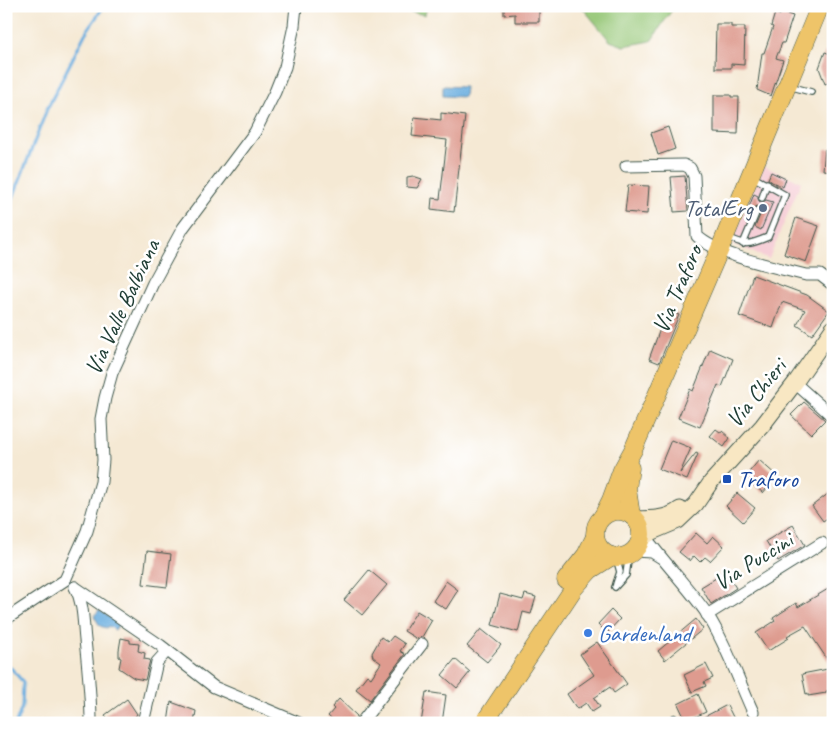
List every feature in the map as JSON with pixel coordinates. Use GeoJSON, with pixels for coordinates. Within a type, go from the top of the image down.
{"type":"FeatureCollection","features":[{"type":"Feature","properties":{"kind":"main road","name":"Via Traforo"},"geometry":{"type":"LineString","coordinates":[[603,516],[722,244],[820,6]]}},
{"type":"Feature","properties":{"kind":"main road","name":"Via Chieri"},"geometry":{"type":"LineString","coordinates":[[633,517],[652,519],[675,513],[711,482],[762,426],[795,384],[833,328]]}},
{"type":"Feature","properties":{"kind":"main road","name":"Via Traforo"},"geometry":{"type":"LineString","coordinates":[[633,450],[627,489],[633,517]]}},
{"type":"Feature","properties":{"kind":"main road","name":"Via Chieri"},"geometry":{"type":"LineString","coordinates":[[484,723],[583,576],[590,570],[626,552],[652,532],[672,524],[683,517],[696,504],[711,482]]}},
{"type":"Feature","properties":{"kind":"main road"},"geometry":{"type":"LineString","coordinates":[[618,511],[633,517],[640,527],[626,552],[599,548],[595,537],[596,525],[603,516],[618,511]]}},
{"type":"Feature","properties":{"kind":"main road","name":"Via Chieri"},"geometry":{"type":"LineString","coordinates":[[528,656],[548,612],[567,579],[586,555],[595,537]]}},
{"type":"Feature","properties":{"kind":"street","name":"Via Valle Balbiana"},"geometry":{"type":"LineString","coordinates":[[65,580],[88,531],[101,482],[103,460],[101,419],[112,373],[153,283],[183,228],[255,132],[285,67],[294,26],[296,6]]}},
{"type":"Feature","properties":{"kind":"street"},"geometry":{"type":"LineString","coordinates":[[626,166],[684,165],[690,168],[694,176],[697,236],[703,242],[722,244],[806,275],[820,275],[833,285]]}},
{"type":"Feature","properties":{"kind":"street"},"geometry":{"type":"LineString","coordinates":[[795,384],[833,417]]}},
{"type":"Feature","properties":{"kind":"street","name":"Via Puccini"},"geometry":{"type":"LineString","coordinates":[[626,552],[649,542],[684,582],[720,637],[752,712]]}},
{"type":"Feature","properties":{"kind":"street","name":"Via Puccini"},"geometry":{"type":"LineString","coordinates":[[707,615],[822,543]]}},
{"type":"Feature","properties":{"kind":"street"},"geometry":{"type":"LineString","coordinates":[[6,619],[65,580],[167,651],[214,687],[299,723]]}},
{"type":"Feature","properties":{"kind":"street"},"geometry":{"type":"LineString","coordinates":[[75,588],[80,597],[83,613],[91,698],[91,723]]}},
{"type":"Feature","properties":{"kind":"street"},"geometry":{"type":"LineString","coordinates":[[361,723],[422,644]]}},
{"type":"Feature","properties":{"kind":"street"},"geometry":{"type":"LineString","coordinates":[[143,723],[157,662],[167,651]]}},
{"type":"Feature","properties":{"kind":"lane"},"geometry":{"type":"LineString","coordinates":[[787,85],[811,92]]}},
{"type":"Feature","properties":{"kind":"lane"},"geometry":{"type":"LineString","coordinates":[[722,244],[743,244],[768,237],[782,203],[785,195],[750,175]]}},
{"type":"Feature","properties":{"kind":"lane"},"geometry":{"type":"LineString","coordinates":[[762,198],[767,183]]}},
{"type":"Feature","properties":{"kind":"lane"},"geometry":{"type":"LineString","coordinates":[[743,244],[756,211]]}},
{"type":"Feature","properties":{"kind":"shaded area"},"geometry":{"type":"Polygon","coordinates":[[[763,166],[801,182],[769,259],[731,243],[763,166]]]}},
{"type":"Feature","properties":{"kind":"green space"},"geometry":{"type":"Polygon","coordinates":[[[395,6],[427,6],[425,15],[394,8],[395,6]]]}},
{"type":"Feature","properties":{"kind":"green space"},"geometry":{"type":"Polygon","coordinates":[[[581,6],[680,6],[672,10],[651,41],[624,46],[610,41],[581,6]]]}},
{"type":"Feature","properties":{"kind":"water"},"geometry":{"type":"Polygon","coordinates":[[[443,86],[465,87],[464,97],[443,96],[443,86]]]}},
{"type":"Feature","properties":{"kind":"water"},"geometry":{"type":"Polygon","coordinates":[[[99,610],[119,624],[115,630],[109,626],[106,628],[100,626],[94,616],[99,610]]]}},
{"type":"Feature","properties":{"kind":"building"},"geometry":{"type":"Polygon","coordinates":[[[504,6],[539,6],[539,22],[515,22],[515,14],[504,15],[504,6]]]}},
{"type":"Feature","properties":{"kind":"building"},"geometry":{"type":"Polygon","coordinates":[[[781,12],[793,16],[784,43],[782,43],[776,58],[783,60],[771,96],[757,90],[762,53],[764,53],[773,27],[771,26],[775,13],[780,15],[781,12]]]}},
{"type":"Feature","properties":{"kind":"building"},"geometry":{"type":"Polygon","coordinates":[[[716,24],[731,24],[731,27],[745,27],[744,65],[731,64],[731,68],[715,68],[716,24]]]}},
{"type":"Feature","properties":{"kind":"building"},"geometry":{"type":"Polygon","coordinates":[[[825,52],[833,55],[833,81],[825,84],[819,68],[825,52]]]}},
{"type":"Feature","properties":{"kind":"building"},"geometry":{"type":"Polygon","coordinates":[[[714,95],[739,97],[738,134],[714,133],[714,95]]]}},
{"type":"Feature","properties":{"kind":"building"},"geometry":{"type":"Polygon","coordinates":[[[441,113],[465,116],[454,212],[431,209],[432,198],[440,199],[447,140],[412,136],[414,117],[441,120],[441,113]]]}},
{"type":"Feature","properties":{"kind":"building"},"geometry":{"type":"Polygon","coordinates":[[[668,127],[675,149],[658,155],[651,133],[668,127]]]}},
{"type":"Feature","properties":{"kind":"building"},"geometry":{"type":"Polygon","coordinates":[[[825,149],[833,149],[833,171],[823,170],[825,149]]]}},
{"type":"Feature","properties":{"kind":"building"},"geometry":{"type":"Polygon","coordinates":[[[771,172],[786,179],[783,187],[768,179],[771,172]]]}},
{"type":"Feature","properties":{"kind":"building"},"geometry":{"type":"Polygon","coordinates":[[[413,176],[422,179],[417,188],[407,187],[407,177],[413,176]]]}},
{"type":"Feature","properties":{"kind":"building"},"geometry":{"type":"Polygon","coordinates":[[[685,176],[688,211],[674,212],[671,177],[685,176]]]}},
{"type":"Feature","properties":{"kind":"building"},"geometry":{"type":"Polygon","coordinates":[[[628,185],[649,186],[647,214],[625,212],[628,185]]]}},
{"type":"Feature","properties":{"kind":"building"},"geometry":{"type":"Polygon","coordinates":[[[754,194],[758,196],[760,202],[766,200],[773,202],[761,230],[755,227],[761,209],[757,206],[753,209],[749,207],[754,194]]]}},
{"type":"Feature","properties":{"kind":"building"},"geometry":{"type":"Polygon","coordinates":[[[796,218],[819,226],[806,262],[784,254],[796,218]]]}},
{"type":"Feature","properties":{"kind":"building"},"geometry":{"type":"Polygon","coordinates":[[[753,275],[807,295],[829,311],[812,335],[797,325],[805,310],[782,302],[773,328],[739,316],[753,275]]]}},
{"type":"Feature","properties":{"kind":"building"},"geometry":{"type":"Polygon","coordinates":[[[667,310],[679,315],[659,363],[649,359],[667,310]]]}},
{"type":"Feature","properties":{"kind":"building"},"geometry":{"type":"Polygon","coordinates":[[[710,349],[733,359],[722,387],[718,385],[700,427],[678,418],[690,389],[693,391],[710,349]]]}},
{"type":"Feature","properties":{"kind":"building"},"geometry":{"type":"Polygon","coordinates":[[[804,402],[825,420],[811,434],[791,415],[804,402]]]}},
{"type":"Feature","properties":{"kind":"building"},"geometry":{"type":"Polygon","coordinates":[[[716,429],[720,432],[722,431],[730,438],[724,447],[710,436],[716,429]]]}},
{"type":"Feature","properties":{"kind":"building"},"geometry":{"type":"Polygon","coordinates":[[[671,440],[691,448],[680,473],[696,453],[698,454],[687,480],[659,469],[671,440]]]}},
{"type":"Feature","properties":{"kind":"building"},"geometry":{"type":"Polygon","coordinates":[[[759,460],[777,476],[763,493],[745,477],[759,460]]]}},
{"type":"Feature","properties":{"kind":"building"},"geometry":{"type":"Polygon","coordinates":[[[833,490],[833,514],[823,521],[812,506],[833,490]]]}},
{"type":"Feature","properties":{"kind":"building"},"geometry":{"type":"Polygon","coordinates":[[[737,493],[755,508],[743,522],[726,506],[737,493]]]}},
{"type":"Feature","properties":{"kind":"building"},"geometry":{"type":"Polygon","coordinates":[[[793,525],[805,545],[778,561],[766,541],[793,525]]]}},
{"type":"Feature","properties":{"kind":"building"},"geometry":{"type":"Polygon","coordinates":[[[696,533],[707,543],[713,536],[724,546],[710,561],[705,557],[700,562],[694,556],[690,561],[679,552],[696,533]]]}},
{"type":"Feature","properties":{"kind":"building"},"geometry":{"type":"Polygon","coordinates":[[[147,551],[171,554],[167,587],[143,584],[147,551]]]}},
{"type":"Feature","properties":{"kind":"building"},"geometry":{"type":"Polygon","coordinates":[[[369,570],[387,585],[362,615],[344,600],[369,570]]]}},
{"type":"Feature","properties":{"kind":"building"},"geometry":{"type":"Polygon","coordinates":[[[726,572],[736,588],[711,604],[701,587],[726,572]]]}},
{"type":"Feature","properties":{"kind":"building"},"geometry":{"type":"Polygon","coordinates":[[[446,581],[458,590],[446,609],[433,601],[446,581]]]}},
{"type":"Feature","properties":{"kind":"building"},"geometry":{"type":"Polygon","coordinates":[[[828,589],[833,596],[833,668],[805,626],[787,636],[789,638],[768,651],[756,633],[775,621],[773,618],[796,603],[798,607],[828,589]]]}},
{"type":"Feature","properties":{"kind":"building"},"geometry":{"type":"Polygon","coordinates":[[[500,594],[523,600],[525,594],[536,597],[531,614],[523,612],[518,632],[492,625],[500,594]]]}},
{"type":"Feature","properties":{"kind":"building"},"geometry":{"type":"Polygon","coordinates":[[[611,610],[620,619],[607,633],[598,624],[611,610]]]}},
{"type":"Feature","properties":{"kind":"building"},"geometry":{"type":"Polygon","coordinates":[[[417,611],[432,620],[422,637],[417,639],[404,631],[417,611]]]}},
{"type":"Feature","properties":{"kind":"building"},"geometry":{"type":"Polygon","coordinates":[[[696,619],[703,629],[665,660],[658,651],[696,619]]]}},
{"type":"Feature","properties":{"kind":"building"},"geometry":{"type":"Polygon","coordinates":[[[481,629],[501,645],[487,662],[467,646],[481,629]]]}},
{"type":"Feature","properties":{"kind":"building"},"geometry":{"type":"Polygon","coordinates":[[[393,636],[405,644],[400,651],[405,654],[370,700],[356,689],[367,675],[371,678],[381,663],[373,657],[372,653],[381,637],[388,642],[393,636]]]}},
{"type":"Feature","properties":{"kind":"building"},"geometry":{"type":"Polygon","coordinates":[[[121,638],[130,640],[130,643],[139,644],[138,651],[145,653],[144,659],[150,660],[145,680],[134,678],[119,668],[121,638]]]}},
{"type":"Feature","properties":{"kind":"building"},"geometry":{"type":"Polygon","coordinates":[[[597,642],[627,684],[614,693],[610,687],[594,698],[600,707],[592,712],[586,703],[577,709],[567,694],[594,675],[580,654],[597,642]]]}},
{"type":"Feature","properties":{"kind":"building"},"geometry":{"type":"Polygon","coordinates":[[[455,659],[470,672],[457,688],[442,675],[455,659]]]}},
{"type":"Feature","properties":{"kind":"building"},"geometry":{"type":"Polygon","coordinates":[[[706,664],[713,678],[704,682],[706,686],[692,692],[684,675],[706,664]]]}},
{"type":"Feature","properties":{"kind":"building"},"geometry":{"type":"Polygon","coordinates":[[[833,668],[833,690],[808,696],[802,674],[833,668]]]}},
{"type":"Feature","properties":{"kind":"building"},"geometry":{"type":"Polygon","coordinates":[[[426,692],[446,695],[442,723],[421,723],[426,692]]]}},
{"type":"Feature","properties":{"kind":"building"},"geometry":{"type":"Polygon","coordinates":[[[698,694],[706,712],[686,721],[678,704],[698,694]]]}},
{"type":"Feature","properties":{"kind":"building"},"geometry":{"type":"Polygon","coordinates":[[[127,699],[137,714],[133,720],[136,723],[110,723],[105,715],[127,699]]]}},
{"type":"Feature","properties":{"kind":"building"},"geometry":{"type":"Polygon","coordinates":[[[339,699],[357,716],[354,723],[336,723],[328,716],[334,709],[332,707],[339,699]]]}},
{"type":"Feature","properties":{"kind":"building"},"geometry":{"type":"Polygon","coordinates":[[[171,702],[196,711],[194,723],[168,723],[171,702]]]}},
{"type":"Feature","properties":{"kind":"building"},"geometry":{"type":"Polygon","coordinates":[[[727,705],[736,723],[707,723],[704,717],[727,705]]]}},
{"type":"Feature","properties":{"kind":"waterway"},"geometry":{"type":"LineString","coordinates":[[6,216],[47,109],[85,34],[104,6]]}},
{"type":"Feature","properties":{"kind":"waterway"},"geometry":{"type":"LineString","coordinates":[[6,665],[23,682],[22,707],[16,723]]}},
{"type":"Feature","properties":{"kind":"place","name":"TotalErg"},"geometry":{"type":"Point","coordinates":[763,208]}},
{"type":"Feature","properties":{"kind":"place","name":"Traforo"},"geometry":{"type":"Point","coordinates":[727,479]}},
{"type":"Feature","properties":{"kind":"place","name":"Gardenland"},"geometry":{"type":"Point","coordinates":[588,633]}}]}
